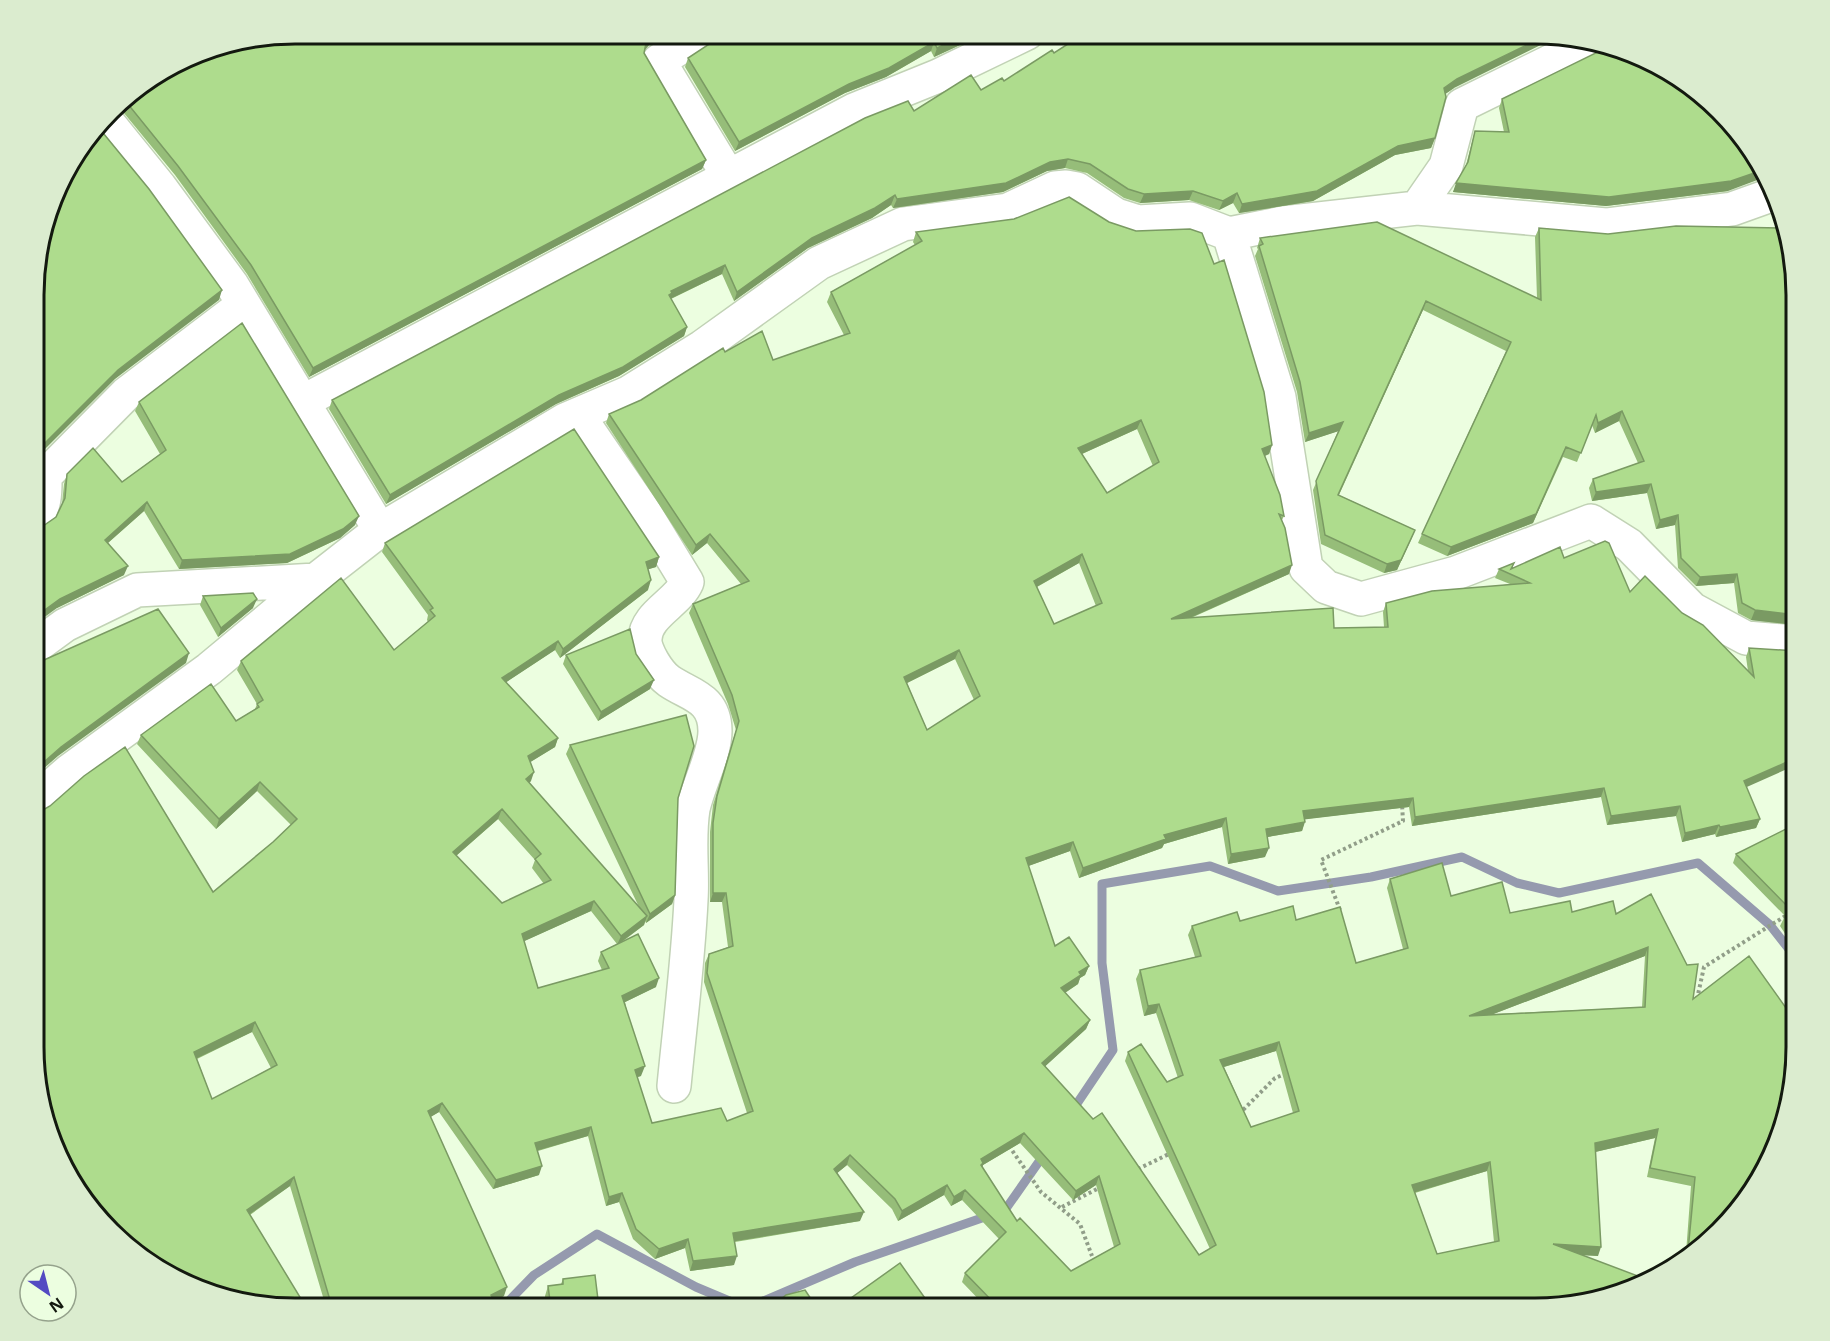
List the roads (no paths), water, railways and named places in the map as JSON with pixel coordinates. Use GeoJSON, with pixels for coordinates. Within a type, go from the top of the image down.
{"type":"FeatureCollection","features":[{"type":"Feature","properties":{"kind":"street"},"geometry":{"type":"LineString","coordinates":[[686,44],[659,61],[729,177]]}},
{"type":"Feature","properties":{"kind":"street"},"geometry":{"type":"LineString","coordinates":[[304,401],[854,110],[938,76],[1004,44]]}},
{"type":"Feature","properties":{"kind":"street"},"geometry":{"type":"LineString","coordinates":[[1416,208],[1446,166],[1462,105],[1579,47]]}},
{"type":"Feature","properties":{"kind":"street"},"geometry":{"type":"LineString","coordinates":[[110,125],[160,187],[243,304],[304,401],[380,530]]}},
{"type":"Feature","properties":{"kind":"street"},"geometry":{"type":"LineString","coordinates":[[44,793],[69,771],[209,669],[380,530],[578,415],[628,393],[702,347],[819,264],[903,224],[1008,210],[1055,188],[1066,187],[1077,189],[1116,215],[1138,222],[1190,219],[1229,234],[1283,223],[1416,208],[1606,225],[1732,208],[1766,197]]}},
{"type":"Feature","properties":{"kind":"street"},"geometry":{"type":"LineString","coordinates":[[1229,234],[1279,398],[1306,568],[1326,587],[1361,599],[1456,573],[1592,521],[1629,545],[1692,609],[1746,639],[1786,641]]}},
{"type":"Feature","properties":{"kind":"street"},"geometry":{"type":"LineString","coordinates":[[44,498],[45,476],[126,394],[243,304]]}},
{"type":"Feature","properties":{"kind":"street"},"geometry":{"type":"LineString","coordinates":[[578,415],[645,513],[687,582],[683,591],[653,620],[646,630],[644,642],[649,655],[668,681],[693,692],[705,702],[713,718],[715,732],[693,810],[691,901],[674,1086]]}},
{"type":"Feature","properties":{"kind":"street"},"geometry":{"type":"LineString","coordinates":[[44,640],[65,624],[137,590],[316,580]]}},
{"type":"Feature","properties":{"kind":"waterway"},"geometry":{"type":"LineString","coordinates":[[1072,1111],[1113,1050],[1102,963],[1102,884],[1210,866],[1278,891],[1371,877],[1462,857],[1517,883],[1559,893],[1698,863],[1770,925],[1786,945]]}},
{"type":"Feature","properties":{"kind":"waterway"},"geometry":{"type":"LineString","coordinates":[[770,1298],[855,1262],[1005,1210],[1045,1153]]}},
{"type":"Feature","properties":{"kind":"waterway"},"geometry":{"type":"LineString","coordinates":[[512,1298],[534,1275],[597,1234],[696,1287],[722,1298]]}}]}
